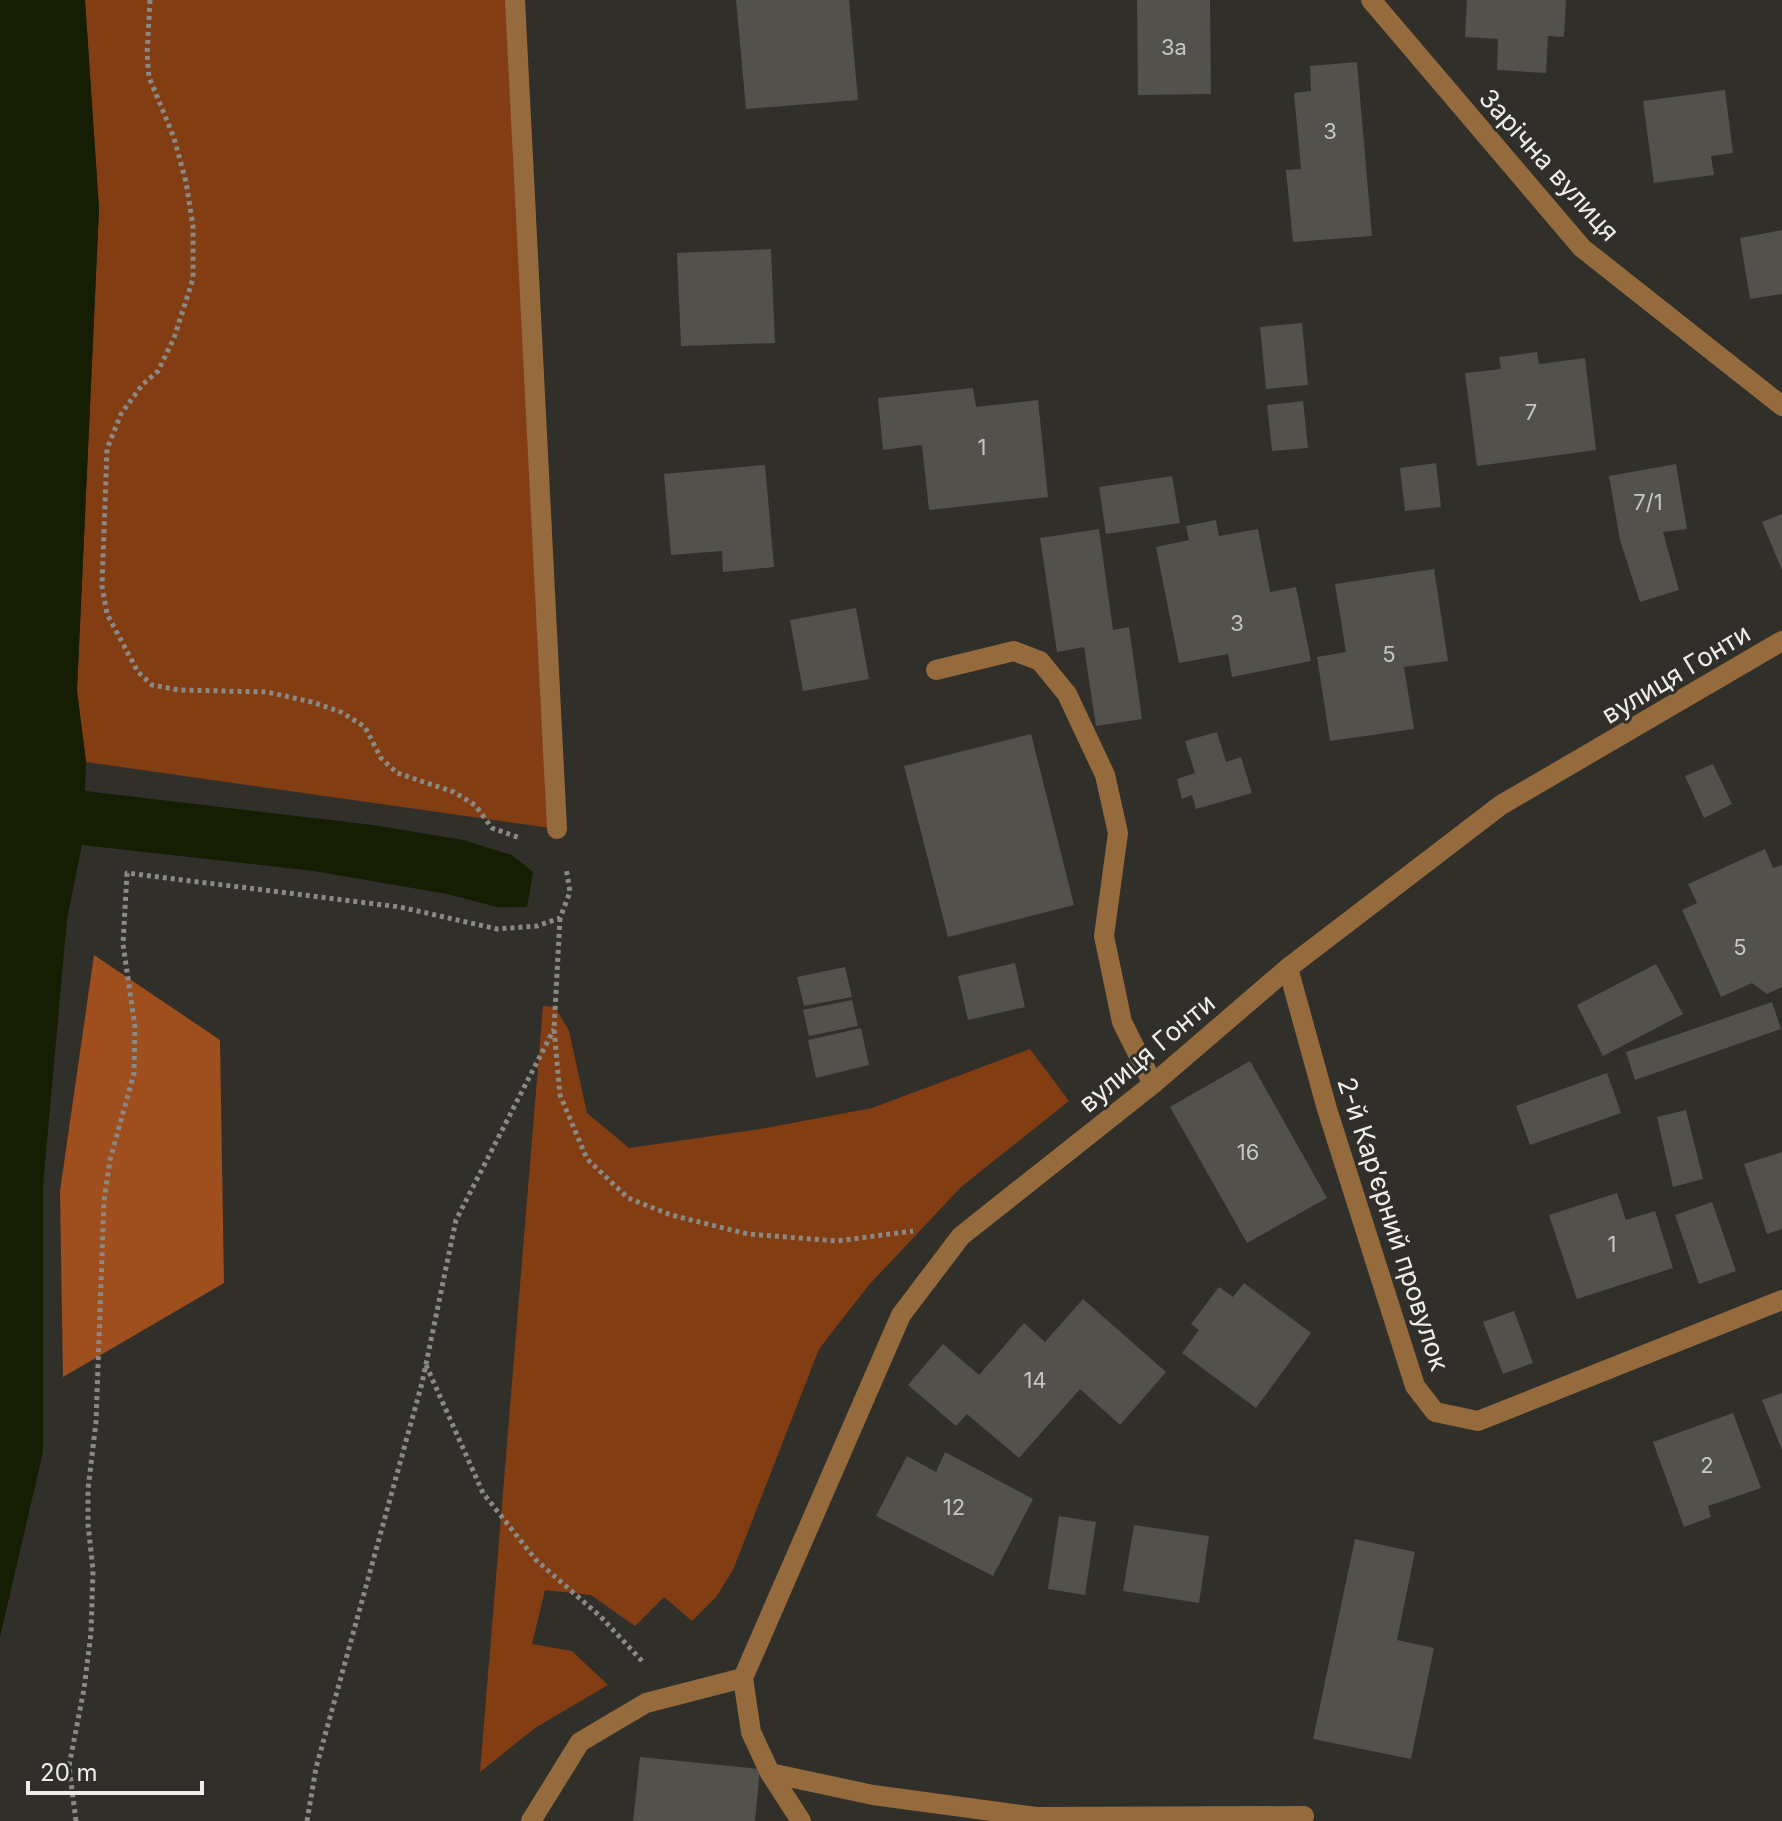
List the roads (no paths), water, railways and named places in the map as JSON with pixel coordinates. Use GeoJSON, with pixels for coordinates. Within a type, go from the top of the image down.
{"type":"FeatureCollection","features":[{"type":"Feature","properties":{"kind":"street"},"geometry":{"type":"LineString","coordinates":[[515,0],[557,829]]}},
{"type":"Feature","properties":{"kind":"street","name":"Зарічна вулиця"},"geometry":{"type":"LineString","coordinates":[[1371,0],[1582,248],[1782,406]]}},
{"type":"Feature","properties":{"kind":"street","name":"вулиця Гонти"},"geometry":{"type":"LineString","coordinates":[[743,1678],[901,1315],[961,1236],[1153,1084],[1288,968],[1501,805],[1782,641]]}},
{"type":"Feature","properties":{"kind":"street"},"geometry":{"type":"LineString","coordinates":[[936,670],[1014,651],[1040,661],[1067,694],[1105,775],[1112,804],[1118,833],[1104,936],[1122,1022],[1153,1084]]}},
{"type":"Feature","properties":{"kind":"street","name":"2-й Карʼєрний провулок"},"geometry":{"type":"LineString","coordinates":[[1288,968],[1327,1109],[1415,1386],[1435,1412],[1478,1421],[1782,1300]]}},
{"type":"Feature","properties":{"kind":"street"},"geometry":{"type":"LineString","coordinates":[[531,1821],[580,1742],[646,1703],[743,1678],[751,1732],[770,1773],[801,1821]]}},
{"type":"Feature","properties":{"kind":"street"},"geometry":{"type":"LineString","coordinates":[[770,1773],[873,1795],[1036,1817],[1304,1816]]}}]}
